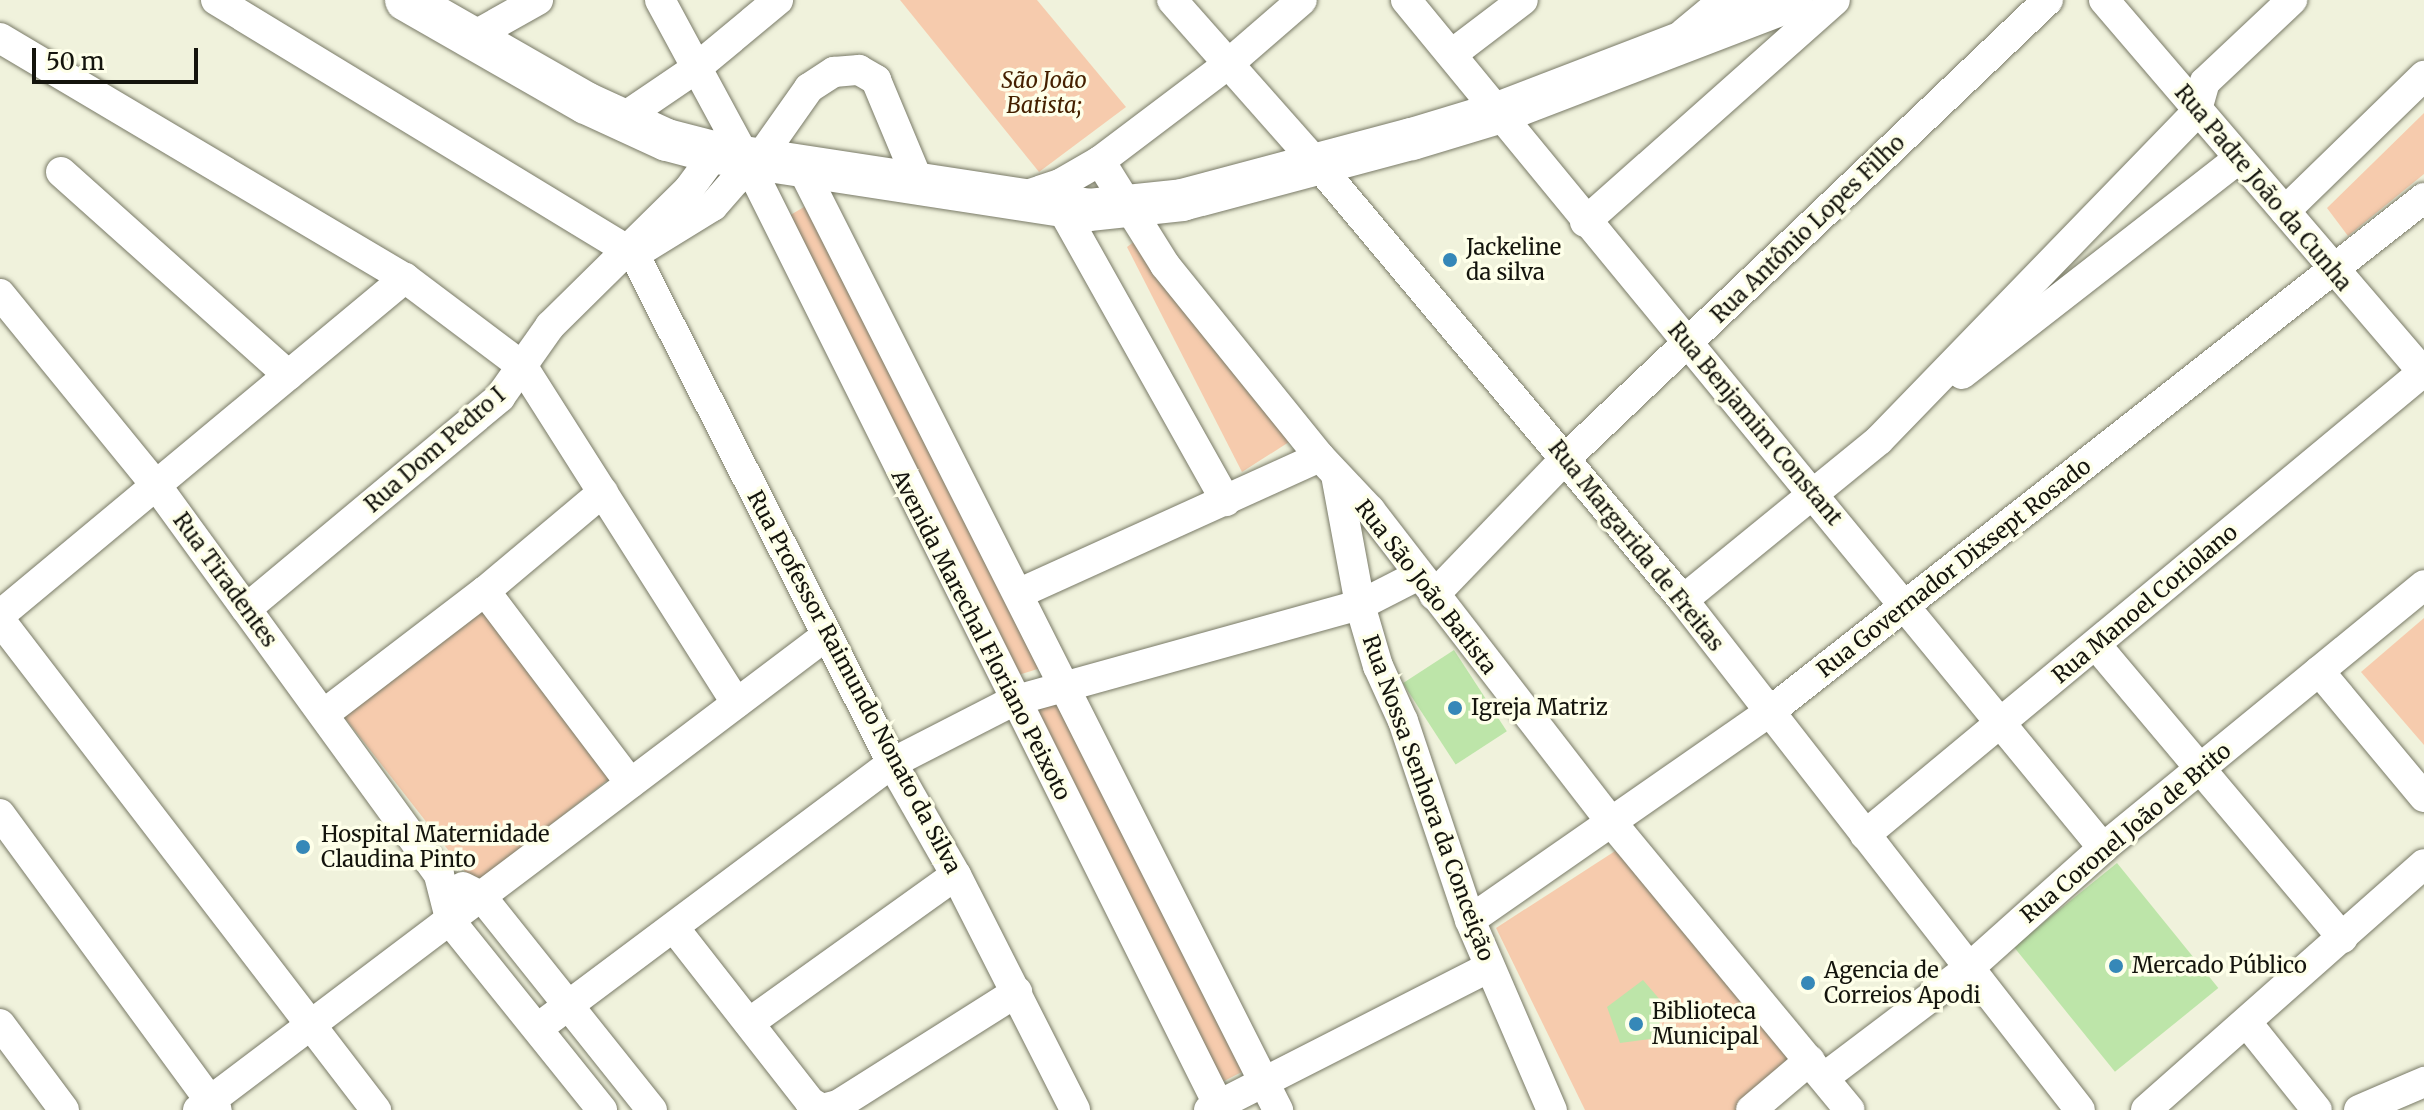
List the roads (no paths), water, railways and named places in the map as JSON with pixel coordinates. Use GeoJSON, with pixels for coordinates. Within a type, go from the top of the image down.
{"type":"FeatureCollection","features":[{"type":"Feature","properties":{"kind":"highway"},"geometry":{"type":"LineString","coordinates":[[406,0],[620,120],[801,166],[1062,209],[1128,210],[1319,166],[1498,113],[1792,0]]}},
{"type":"Feature","properties":{"kind":"street"},"geometry":{"type":"LineString","coordinates":[[216,0],[631,250]]}},
{"type":"Feature","properties":{"kind":"street","name":"Avenida Marechal Floriano Peixoto"},"geometry":{"type":"LineString","coordinates":[[660,0],[738,150],[1216,1109]]}},
{"type":"Feature","properties":{"kind":"street"},"geometry":{"type":"LineString","coordinates":[[620,120],[695,69],[778,0]]}},
{"type":"Feature","properties":{"kind":"street","name":"Rua Margarida de Freitas"},"geometry":{"type":"LineString","coordinates":[[1172,0],[1319,166],[1683,600],[2080,1110]]}},
{"type":"Feature","properties":{"kind":"street"},"geometry":{"type":"LineString","coordinates":[[1012,200],[1060,184],[1100,161],[1227,65],[1302,0]]}},
{"type":"Feature","properties":{"kind":"street","name":"Rua Benjamim Constant"},"geometry":{"type":"LineString","coordinates":[[1406,0],[1585,222],[1689,343],[1998,724],[2103,848]]}},
{"type":"Feature","properties":{"kind":"street"},"geometry":{"type":"LineString","coordinates":[[1452,54],[1523,0]]}},
{"type":"Feature","properties":{"kind":"street"},"geometry":{"type":"LineString","coordinates":[[1667,47],[1724,0]]}},
{"type":"Feature","properties":{"kind":"street"},"geometry":{"type":"LineString","coordinates":[[1585,222],[1835,0]]}},
{"type":"Feature","properties":{"kind":"street","name":"Rua Antônio Lopes Filho"},"geometry":{"type":"LineString","coordinates":[[538,1028],[675,929],[892,763],[1013,701],[1069,688],[1427,585],[1689,343],[2048,0]]}},
{"type":"Feature","properties":{"kind":"street","name":"Rua Padre João da Cunha"},"geometry":{"type":"LineString","coordinates":[[2104,0],[2285,211],[2331,270],[2423,373]]}},
{"type":"Feature","properties":{"kind":"street"},"geometry":{"type":"LineString","coordinates":[[1879,440],[2197,110],[2205,82],[2292,0]]}},
{"type":"Feature","properties":{"kind":"street"},"geometry":{"type":"LineString","coordinates":[[470,38],[522,4]]}},
{"type":"Feature","properties":{"kind":"street"},"geometry":{"type":"LineString","coordinates":[[0,38],[405,278],[523,367],[736,703]]}},
{"type":"Feature","properties":{"kind":"street","name":"Rua Dom Pedro I"},"geometry":{"type":"LineString","coordinates":[[246,609],[471,426],[523,367],[550,326],[604,273],[631,250],[713,206],[736,180],[738,150],[809,88],[834,72],[859,70],[876,80],[920,185]]}},
{"type":"Feature","properties":{"kind":"street"},"geometry":{"type":"LineString","coordinates":[[2285,211],[2424,76]]}},
{"type":"Feature","properties":{"kind":"street"},"geometry":{"type":"LineString","coordinates":[[1683,600],[1812,492],[2239,158]]}},
{"type":"Feature","properties":{"kind":"street","name":"Rua São João Batista"},"geometry":{"type":"LineString","coordinates":[[1100,161],[1165,265],[1427,585],[1613,824],[1850,1110]]}},
{"type":"Feature","properties":{"kind":"street"},"geometry":{"type":"LineString","coordinates":[[801,166],[1069,688],[1278,1110]]}},
{"type":"Feature","properties":{"kind":"street"},"geometry":{"type":"LineString","coordinates":[[61,172],[288,375]]}},
{"type":"Feature","properties":{"kind":"street","name":"Rua Governador Dixsept Rosado"},"geometry":{"type":"LineString","coordinates":[[1470,920],[1613,824],[1768,713],[2424,198]]}},
{"type":"Feature","properties":{"kind":"street"},"geometry":{"type":"LineString","coordinates":[[1062,209],[1226,501]]}},
{"type":"Feature","properties":{"kind":"street","name":"Rua Professor Raimundo Nonato da Silva"},"geometry":{"type":"LineString","coordinates":[[631,250],[892,763],[956,875],[1075,1110]]}},
{"type":"Feature","properties":{"kind":"street"},"geometry":{"type":"LineString","coordinates":[[376,1110],[309,1029],[0,617],[405,278]]}},
{"type":"Feature","properties":{"kind":"street","name":"Rua Tiradentes"},"geometry":{"type":"LineString","coordinates":[[0,294],[156,485],[439,875],[451,922],[602,1110]]}},
{"type":"Feature","properties":{"kind":"street","name":"Rua Manoel Coriolano"},"geometry":{"type":"LineString","coordinates":[[1865,835],[2423,373]]}},
{"type":"Feature","properties":{"kind":"street"},"geometry":{"type":"LineString","coordinates":[[1020,593],[1226,501],[1328,466]]}},
{"type":"Feature","properties":{"kind":"street","name":"Rua Nossa Senhora da Conceição"},"geometry":{"type":"LineString","coordinates":[[1328,466],[1360,605],[1488,968],[1552,1110]]}},
{"type":"Feature","properties":{"kind":"street"},"geometry":{"type":"LineString","coordinates":[[324,714],[485,591],[603,492]]}},
{"type":"Feature","properties":{"kind":"street","name":"Rua Coronel João de Brito"},"geometry":{"type":"LineString","coordinates":[[1751,1110],[1969,968],[2103,848],[2424,585]]}},
{"type":"Feature","properties":{"kind":"street"},"geometry":{"type":"LineString","coordinates":[[485,591],[630,783]]}},
{"type":"Feature","properties":{"kind":"street"},"geometry":{"type":"LineString","coordinates":[[0,814],[208,1107],[827,635]]}},
{"type":"Feature","properties":{"kind":"street"},"geometry":{"type":"LineString","coordinates":[[2096,645],[2343,938]]}},
{"type":"Feature","properties":{"kind":"street"},"geometry":{"type":"LineString","coordinates":[[2319,671],[2424,797]]}},
{"type":"Feature","properties":{"kind":"street"},"geometry":{"type":"LineString","coordinates":[[2146,1110],[2248,1024],[2424,864]]}},
{"type":"Feature","properties":{"kind":"street","name":"Rua Tiradentes"},"geometry":{"type":"LineString","coordinates":[[439,875],[481,896],[570,1002],[652,1110]]}},
{"type":"Feature","properties":{"kind":"street"},"geometry":{"type":"LineString","coordinates":[[749,1023],[956,875]]}},
{"type":"Feature","properties":{"kind":"street"},"geometry":{"type":"LineString","coordinates":[[675,929],[818,1108],[838,1105],[1017,992]]}},
{"type":"Feature","properties":{"kind":"street"},"geometry":{"type":"LineString","coordinates":[[1216,1109],[1488,968]]}},
{"type":"Feature","properties":{"kind":"street"},"geometry":{"type":"LineString","coordinates":[[0,1024],[64,1110]]}},
{"type":"Feature","properties":{"kind":"street"},"geometry":{"type":"LineString","coordinates":[[2248,1024],[2317,1110]]}},
{"type":"Feature","properties":{"kind":"street"},"geometry":{"type":"LineString","coordinates":[[2359,1110],[2424,1082]]}},
{"type":"Feature","properties":{"kind":"place","name":"Jackeline da silva"},"geometry":{"type":"Point","coordinates":[1450,260]}},
{"type":"Feature","properties":{"kind":"place","name":"Igreja Matriz"},"geometry":{"type":"Point","coordinates":[1455,708]}},
{"type":"Feature","properties":{"kind":"place","name":"Hospital Maternidade Claudina Pinto"},"geometry":{"type":"Point","coordinates":[303,847]}},
{"type":"Feature","properties":{"kind":"place","name":"Mercado Público"},"geometry":{"type":"Point","coordinates":[2116,966]}},
{"type":"Feature","properties":{"kind":"place","name":"Agencia de Correios Apodi"},"geometry":{"type":"Point","coordinates":[1808,983]}},
{"type":"Feature","properties":{"kind":"place","name":"Biblioteca Municipal"},"geometry":{"type":"Point","coordinates":[1636,1024]}},
{"type":"Feature","properties":{"kind":"park label","name":"São João Batista;"},"geometry":{"type":"Point","coordinates":[1044,92]}}]}
